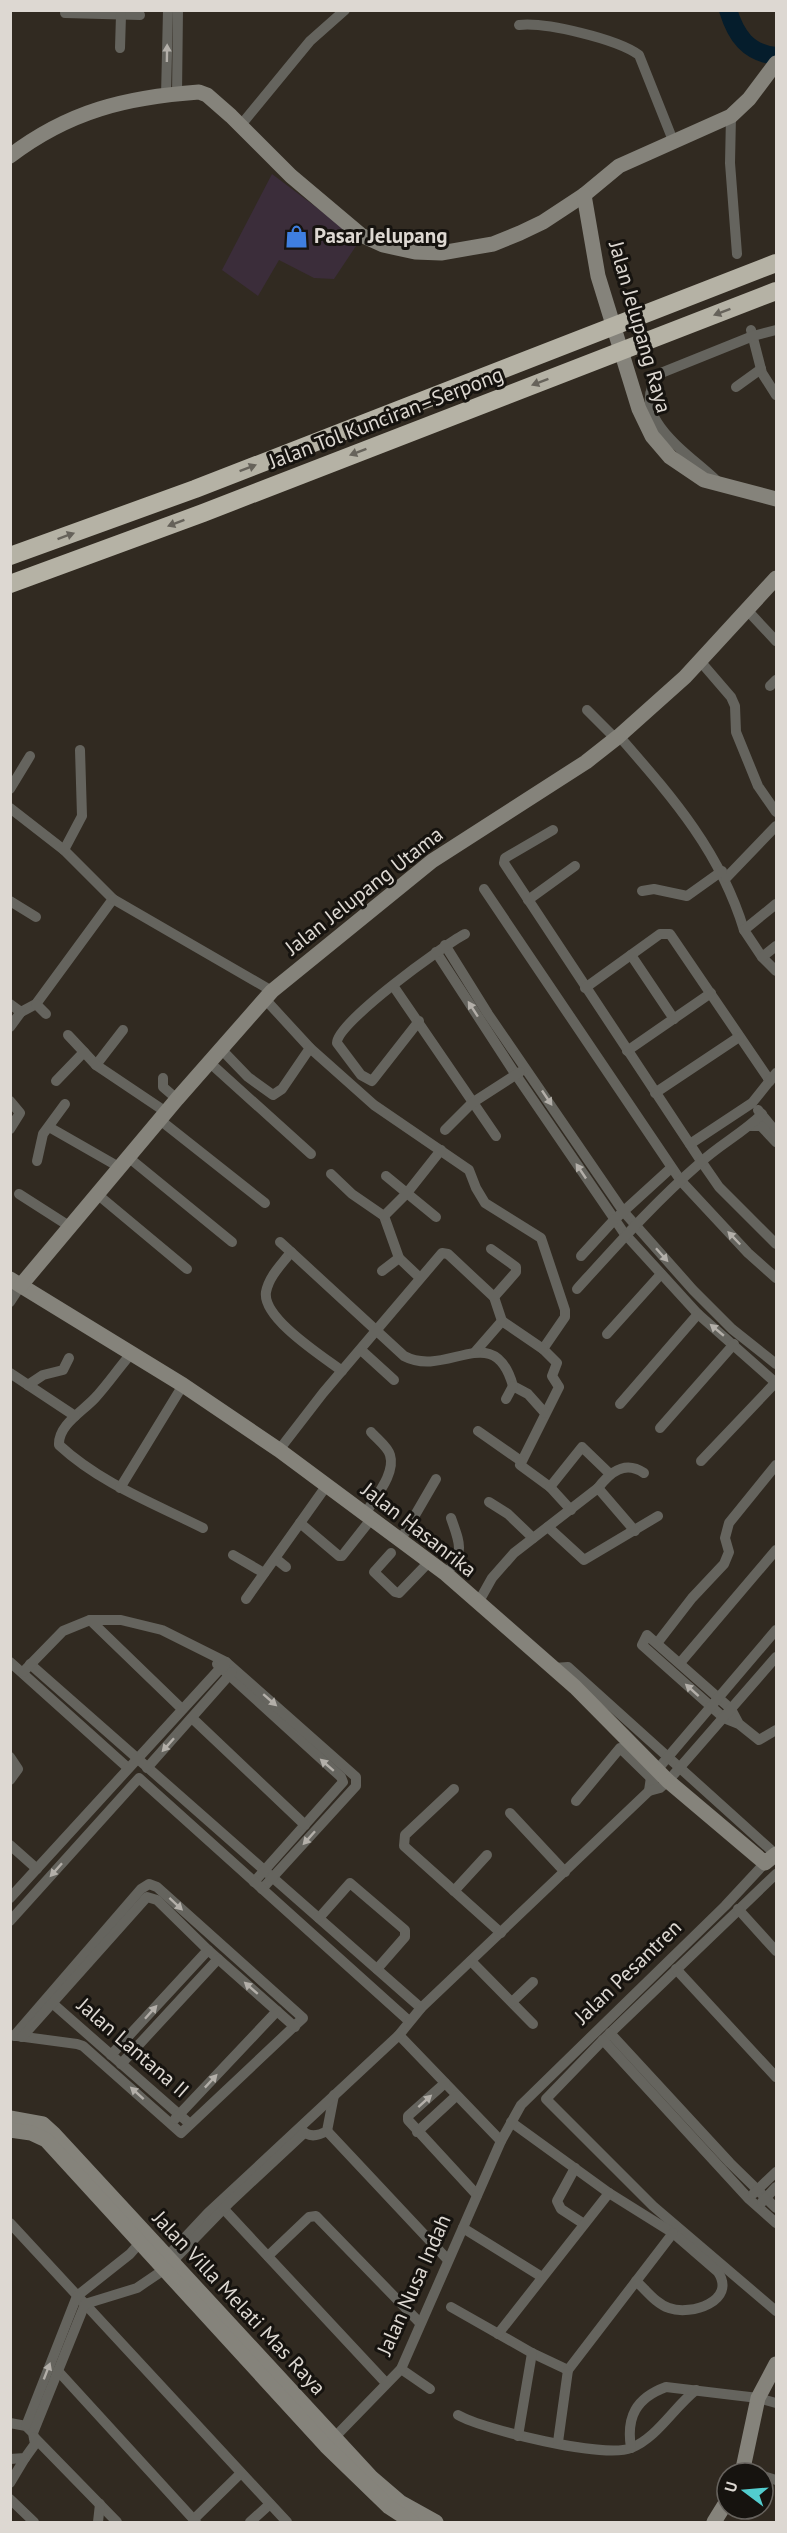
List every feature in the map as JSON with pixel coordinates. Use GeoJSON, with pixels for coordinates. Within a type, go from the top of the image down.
{"type":"FeatureCollection","features":[{"type":"Feature","properties":{"kind":"highway","name":"Jalan Tol Kunciran–Serpong"},"geometry":{"type":"LineString","coordinates":[[10,556],[195,489],[777,263]]}},
{"type":"Feature","properties":{"kind":"highway","name":"Jalan Tol Kunciran–Serpong"},"geometry":{"type":"LineString","coordinates":[[10,584],[203,513],[777,291]]}},
{"type":"Feature","properties":{"kind":"street"},"geometry":{"type":"LineString","coordinates":[[168,10],[172,95]]}},
{"type":"Feature","properties":{"kind":"street"},"geometry":{"type":"LineString","coordinates":[[172,95],[178,10]]}},
{"type":"Feature","properties":{"kind":"street"},"geometry":{"type":"LineString","coordinates":[[241,126],[310,41],[345,10]]}},
{"type":"Feature","properties":{"kind":"street"},"geometry":{"type":"LineString","coordinates":[[65,13],[140,15]]}},
{"type":"Feature","properties":{"kind":"street"},"geometry":{"type":"LineString","coordinates":[[120,48],[121,15]]}},
{"type":"Feature","properties":{"kind":"street"},"geometry":{"type":"LineString","coordinates":[[519,25],[537,24],[629,47],[639,55],[674,142]]}},
{"type":"Feature","properties":{"kind":"street"},"geometry":{"type":"LineString","coordinates":[[10,156],[46,130],[105,105],[199,92],[207,96],[241,126],[291,176],[361,235],[383,245],[415,252],[441,253],[493,244],[543,222],[584,195],[619,166],[731,117],[749,99],[777,63]]}},
{"type":"Feature","properties":{"kind":"street"},"geometry":{"type":"LineString","coordinates":[[731,117],[730,164],[737,254]]}},
{"type":"Feature","properties":{"kind":"street","name":"Jalan Jelupang Raya"},"geometry":{"type":"LineString","coordinates":[[584,195],[598,276],[639,410],[652,436],[670,457],[704,480],[777,499]]}},
{"type":"Feature","properties":{"kind":"street"},"geometry":{"type":"LineString","coordinates":[[721,485],[706,469],[668,440],[650,406],[648,396],[652,384],[661,373],[752,333],[777,330]]}},
{"type":"Feature","properties":{"kind":"street"},"geometry":{"type":"LineString","coordinates":[[752,333],[761,369],[777,395]]}},
{"type":"Feature","properties":{"kind":"street"},"geometry":{"type":"LineString","coordinates":[[736,387],[761,369]]}},
{"type":"Feature","properties":{"kind":"street","name":"Jalan Jelupang Utama"},"geometry":{"type":"LineString","coordinates":[[16,1282],[69,1226],[268,995],[432,861],[586,762],[617,738],[700,661],[777,578]]}},
{"type":"Feature","properties":{"kind":"street"},"geometry":{"type":"LineString","coordinates":[[748,611],[777,641]]}},
{"type":"Feature","properties":{"kind":"street"},"geometry":{"type":"LineString","coordinates":[[700,661],[731,697],[735,706],[736,732],[740,743],[758,786],[777,812]]}},
{"type":"Feature","properties":{"kind":"street"},"geometry":{"type":"LineString","coordinates":[[587,711],[617,738],[685,814],[724,875],[744,930],[762,957],[777,971]]}},
{"type":"Feature","properties":{"kind":"street"},"geometry":{"type":"LineString","coordinates":[[64,850],[82,816],[80,750]]}},
{"type":"Feature","properties":{"kind":"street"},"geometry":{"type":"LineString","coordinates":[[10,789],[30,756]]}},
{"type":"Feature","properties":{"kind":"street"},"geometry":{"type":"LineString","coordinates":[[12,812],[64,850],[113,899],[268,995],[310,1048],[374,1105],[469,1170],[485,1203],[535,1233],[546,1246],[566,1313],[553,1337],[543,1348]]}},
{"type":"Feature","properties":{"kind":"street"},"geometry":{"type":"LineString","coordinates":[[642,891],[654,889],[687,896],[724,875],[777,826]]}},
{"type":"Feature","properties":{"kind":"street"},"geometry":{"type":"LineString","coordinates":[[552,830],[505,858],[504,863],[690,1144],[691,1171],[748,1253],[777,1278]]}},
{"type":"Feature","properties":{"kind":"street"},"geometry":{"type":"LineString","coordinates":[[528,900],[575,866]]}},
{"type":"Feature","properties":{"kind":"street"},"geometry":{"type":"LineString","coordinates":[[484,889],[671,1168],[691,1171],[719,1186],[777,1244]]}},
{"type":"Feature","properties":{"kind":"street"},"geometry":{"type":"LineString","coordinates":[[10,1027],[21,1012],[36,1004],[113,899]]}},
{"type":"Feature","properties":{"kind":"street"},"geometry":{"type":"LineString","coordinates":[[10,901],[36,917]]}},
{"type":"Feature","properties":{"kind":"street"},"geometry":{"type":"LineString","coordinates":[[744,930],[777,904]]}},
{"type":"Feature","properties":{"kind":"street"},"geometry":{"type":"LineString","coordinates":[[419,1021],[372,1082],[361,1075],[337,1043],[339,1032],[358,1014],[445,945],[465,934]]}},
{"type":"Feature","properties":{"kind":"street"},"geometry":{"type":"LineString","coordinates":[[585,988],[660,934],[670,934],[739,1037],[773,1077],[752,1103],[690,1144]]}},
{"type":"Feature","properties":{"kind":"street"},"geometry":{"type":"LineString","coordinates":[[445,945],[623,1211],[693,1290],[755,1354],[776,1382],[701,1461]]}},
{"type":"Feature","properties":{"kind":"street"},"geometry":{"type":"LineString","coordinates":[[762,957],[777,946]]}},
{"type":"Feature","properties":{"kind":"street"},"geometry":{"type":"LineString","coordinates":[[436,952],[516,1075],[624,1233],[698,1314],[734,1344],[777,1364]]}},
{"type":"Feature","properties":{"kind":"street"},"geometry":{"type":"LineString","coordinates":[[631,955],[674,1019]]}},
{"type":"Feature","properties":{"kind":"street"},"geometry":{"type":"LineString","coordinates":[[394,987],[496,1136]]}},
{"type":"Feature","properties":{"kind":"street"},"geometry":{"type":"LineString","coordinates":[[627,1051],[711,993]]}},
{"type":"Feature","properties":{"kind":"street"},"geometry":{"type":"LineString","coordinates":[[36,1004],[46,1014]]}},
{"type":"Feature","properties":{"kind":"street"},"geometry":{"type":"LineString","coordinates":[[10,1005],[21,1012]]}},
{"type":"Feature","properties":{"kind":"street"},"geometry":{"type":"LineString","coordinates":[[96,1065],[123,1030]]}},
{"type":"Feature","properties":{"kind":"street"},"geometry":{"type":"LineString","coordinates":[[68,1035],[78,1042],[96,1065],[163,1116],[265,1203]]}},
{"type":"Feature","properties":{"kind":"street"},"geometry":{"type":"LineString","coordinates":[[655,1093],[739,1037]]}},
{"type":"Feature","properties":{"kind":"street"},"geometry":{"type":"LineString","coordinates":[[221,1049],[248,1077],[273,1095],[282,1089],[310,1048]]}},
{"type":"Feature","properties":{"kind":"street"},"geometry":{"type":"LineString","coordinates":[[56,1081],[84,1052]]}},
{"type":"Feature","properties":{"kind":"street"},"geometry":{"type":"LineString","coordinates":[[209,1062],[311,1154]]}},
{"type":"Feature","properties":{"kind":"street"},"geometry":{"type":"LineString","coordinates":[[445,1130],[472,1103],[526,1067]]}},
{"type":"Feature","properties":{"kind":"street"},"geometry":{"type":"LineString","coordinates":[[163,1078],[163,1087],[177,1099]]}},
{"type":"Feature","properties":{"kind":"street"},"geometry":{"type":"LineString","coordinates":[[10,1101],[20,1113],[10,1129]]}},
{"type":"Feature","properties":{"kind":"street"},"geometry":{"type":"LineString","coordinates":[[752,1103],[773,1131],[777,1142]]}},
{"type":"Feature","properties":{"kind":"street"},"geometry":{"type":"LineString","coordinates":[[37,1161],[40,1141],[65,1104]]}},
{"type":"Feature","properties":{"kind":"street"},"geometry":{"type":"LineString","coordinates":[[576,1289],[624,1233],[691,1171],[750,1126],[762,1114]]}},
{"type":"Feature","properties":{"kind":"street"},"geometry":{"type":"LineString","coordinates":[[750,1126],[761,1126],[773,1131]]}},
{"type":"Feature","properties":{"kind":"street"},"geometry":{"type":"LineString","coordinates":[[49,1127],[123,1162],[232,1242]]}},
{"type":"Feature","properties":{"kind":"street"},"geometry":{"type":"LineString","coordinates":[[384,1216],[407,1193],[441,1150]]}},
{"type":"Feature","properties":{"kind":"street"},"geometry":{"type":"LineString","coordinates":[[581,1256],[623,1211],[671,1168]]}},
{"type":"Feature","properties":{"kind":"street"},"geometry":{"type":"LineString","coordinates":[[331,1174],[352,1194],[384,1216],[399,1258],[420,1278]]}},
{"type":"Feature","properties":{"kind":"street"},"geometry":{"type":"LineString","coordinates":[[386,1176],[436,1217]]}},
{"type":"Feature","properties":{"kind":"street"},"geometry":{"type":"LineString","coordinates":[[19,1194],[69,1226]]}},
{"type":"Feature","properties":{"kind":"street"},"geometry":{"type":"LineString","coordinates":[[97,1194],[187,1269]]}},
{"type":"Feature","properties":{"kind":"street"},"geometry":{"type":"LineString","coordinates":[[280,1242],[376,1331],[414,1361],[450,1360],[475,1352],[492,1353],[501,1359],[508,1368],[513,1386],[506,1399]]}},
{"type":"Feature","properties":{"kind":"street"},"geometry":{"type":"LineString","coordinates":[[491,1249],[516,1267],[516,1272],[494,1297]]}},
{"type":"Feature","properties":{"kind":"street"},"geometry":{"type":"LineString","coordinates":[[291,1252],[269,1282],[266,1303],[272,1314],[296,1336],[342,1371]]}},
{"type":"Feature","properties":{"kind":"street"},"geometry":{"type":"LineString","coordinates":[[279,1450],[342,1371],[362,1350],[420,1278],[445,1252],[494,1297],[502,1321],[543,1348],[556,1363],[552,1374],[559,1387],[521,1461]]}},
{"type":"Feature","properties":{"kind":"street"},"geometry":{"type":"LineString","coordinates":[[382,1271],[399,1258]]}},
{"type":"Feature","properties":{"kind":"street"},"geometry":{"type":"LineString","coordinates":[[607,1334],[661,1274]]}},
{"type":"Feature","properties":{"kind":"street"},"geometry":{"type":"LineString","coordinates":[[10,1302],[16,1282]]}},
{"type":"Feature","properties":{"kind":"street","name":"Jalan Hasanrika"},"geometry":{"type":"LineString","coordinates":[[16,1282],[130,1355],[183,1385],[279,1450],[369,1516],[396,1547],[446,1574],[554,1668],[659,1778],[771,1856]]}},
{"type":"Feature","properties":{"kind":"street"},"geometry":{"type":"LineString","coordinates":[[621,1404],[698,1314]]}},
{"type":"Feature","properties":{"kind":"street"},"geometry":{"type":"LineString","coordinates":[[475,1352],[502,1321]]}},
{"type":"Feature","properties":{"kind":"street"},"geometry":{"type":"LineString","coordinates":[[660,1428],[734,1344]]}},
{"type":"Feature","properties":{"kind":"street"},"geometry":{"type":"LineString","coordinates":[[362,1350],[394,1380]]}},
{"type":"Feature","properties":{"kind":"street"},"geometry":{"type":"LineString","coordinates":[[130,1355],[95,1398],[75,1416],[60,1436],[59,1445],[73,1458],[120,1488],[203,1528]]}},
{"type":"Feature","properties":{"kind":"street"},"geometry":{"type":"LineString","coordinates":[[28,1385],[43,1375],[63,1370],[69,1358]]}},
{"type":"Feature","properties":{"kind":"street"},"geometry":{"type":"LineString","coordinates":[[10,1373],[75,1416]]}},
{"type":"Feature","properties":{"kind":"street"},"geometry":{"type":"LineString","coordinates":[[120,1488],[183,1385]]}},
{"type":"Feature","properties":{"kind":"street"},"geometry":{"type":"LineString","coordinates":[[513,1386],[528,1394],[545,1413]]}},
{"type":"Feature","properties":{"kind":"street"},"geometry":{"type":"LineString","coordinates":[[478,1431],[521,1461],[520,1464],[550,1487],[570,1510]]}},
{"type":"Feature","properties":{"kind":"street"},"geometry":{"type":"LineString","coordinates":[[300,1523],[339,1556],[342,1556],[369,1516],[388,1475],[390,1454],[371,1432]]}},
{"type":"Feature","properties":{"kind":"street"},"geometry":{"type":"LineString","coordinates":[[550,1487],[582,1447],[609,1473]]}},
{"type":"Feature","properties":{"kind":"street"},"geometry":{"type":"LineString","coordinates":[[658,1642],[692,1598],[724,1564],[729,1552],[725,1538],[729,1523],[777,1465]]}},
{"type":"Feature","properties":{"kind":"street"},"geometry":{"type":"LineString","coordinates":[[478,1603],[506,1561],[598,1488],[609,1473],[627,1467],[637,1468],[644,1473]]}},
{"type":"Feature","properties":{"kind":"street"},"geometry":{"type":"LineString","coordinates":[[428,1563],[399,1593],[395,1593],[374,1572],[396,1547],[436,1479]]}},
{"type":"Feature","properties":{"kind":"street"},"geometry":{"type":"LineString","coordinates":[[246,1599],[327,1485]]}},
{"type":"Feature","properties":{"kind":"street"},"geometry":{"type":"LineString","coordinates":[[598,1488],[635,1531]]}},
{"type":"Feature","properties":{"kind":"street"},"geometry":{"type":"LineString","coordinates":[[489,1502],[508,1514],[533,1538]]}},
{"type":"Feature","properties":{"kind":"street"},"geometry":{"type":"LineString","coordinates":[[548,1527],[584,1560],[658,1516]]}},
{"type":"Feature","properties":{"kind":"street"},"geometry":{"type":"LineString","coordinates":[[446,1574],[458,1561],[459,1552],[458,1537],[451,1518]]}},
{"type":"Feature","properties":{"kind":"street"},"geometry":{"type":"LineString","coordinates":[[680,1663],[777,1550]]}},
{"type":"Feature","properties":{"kind":"street"},"geometry":{"type":"LineString","coordinates":[[233,1555],[264,1572]]}},
{"type":"Feature","properties":{"kind":"street"},"geometry":{"type":"LineString","coordinates":[[276,1559],[286,1567]]}},
{"type":"Feature","properties":{"kind":"street"},"geometry":{"type":"LineString","coordinates":[[90,1620],[182,1709]]}},
{"type":"Feature","properties":{"kind":"street"},"geometry":{"type":"LineString","coordinates":[[26,1668],[63,1632],[90,1620],[121,1620],[162,1630],[213,1656],[341,1777],[343,1782]]}},
{"type":"Feature","properties":{"kind":"street"},"geometry":{"type":"LineString","coordinates":[[81,2300],[137,2288],[166,2262],[334,2095],[399,2035],[421,2008],[565,1872],[659,1778],[710,1706],[777,1630]]}},
{"type":"Feature","properties":{"kind":"street"},"geometry":{"type":"LineString","coordinates":[[739,1724],[731,1708],[658,1642],[647,1635],[641,1643],[724,1718],[739,1724],[759,1740],[777,1730]]}},
{"type":"Feature","properties":{"kind":"street"},"geometry":{"type":"LineString","coordinates":[[659,1778],[679,1767],[777,1657]]}},
{"type":"Feature","properties":{"kind":"street"},"geometry":{"type":"LineString","coordinates":[[10,1662],[26,1668],[137,1758],[421,2008]]}},
{"type":"Feature","properties":{"kind":"street"},"geometry":{"type":"LineString","coordinates":[[10,1898],[222,1665]]}},
{"type":"Feature","properties":{"kind":"street"},"geometry":{"type":"LineString","coordinates":[[26,1668],[128,1768]]}},
{"type":"Feature","properties":{"kind":"street"},"geometry":{"type":"LineString","coordinates":[[147,1768],[231,1673]]}},
{"type":"Feature","properties":{"kind":"street"},"geometry":{"type":"LineString","coordinates":[[231,1673],[356,1777],[357,1782]]}},
{"type":"Feature","properties":{"kind":"street"},"geometry":{"type":"LineString","coordinates":[[192,1718],[305,1825]]}},
{"type":"Feature","properties":{"kind":"street"},"geometry":{"type":"LineString","coordinates":[[576,1800],[620,1748],[659,1778]]}},
{"type":"Feature","properties":{"kind":"street"},"geometry":{"type":"LineString","coordinates":[[10,1757],[18,1769],[10,1779]]}},
{"type":"Feature","properties":{"kind":"street"},"geometry":{"type":"LineString","coordinates":[[659,1778],[679,1767]]}},
{"type":"Feature","properties":{"kind":"street"},"geometry":{"type":"LineString","coordinates":[[679,1767],[771,1856]]}},
{"type":"Feature","properties":{"kind":"street"},"geometry":{"type":"LineString","coordinates":[[10,1921],[139,1778],[409,2021]]}},
{"type":"Feature","properties":{"kind":"street"},"geometry":{"type":"LineString","coordinates":[[269,1874],[305,1825],[343,1782],[357,1782]]}},
{"type":"Feature","properties":{"kind":"street"},"geometry":{"type":"LineString","coordinates":[[258,1885],[357,1782]]}},
{"type":"Feature","properties":{"kind":"street"},"geometry":{"type":"LineString","coordinates":[[454,1789],[405,1835],[403,1842],[501,1933]]}},
{"type":"Feature","properties":{"kind":"street"},"geometry":{"type":"LineString","coordinates":[[510,1813],[565,1872]]}},
{"type":"Feature","properties":{"kind":"street"},"geometry":{"type":"LineString","coordinates":[[84,1816],[95,1826]]}},
{"type":"Feature","properties":{"kind":"street"},"geometry":{"type":"LineString","coordinates":[[10,1845],[37,1869]]}},
{"type":"Feature","properties":{"kind":"street"},"geometry":{"type":"LineString","coordinates":[[454,1891],[487,1855]]}},
{"type":"Feature","properties":{"kind":"street","name":"Jalan Pesantren"},"geometry":{"type":"LineString","coordinates":[[514,2117],[725,1906],[771,1856]]}},
{"type":"Feature","properties":{"kind":"street"},"geometry":{"type":"LineString","coordinates":[[777,1874],[738,1909],[547,2096],[547,2101],[653,2206],[777,2311]]}},
{"type":"Feature","properties":{"kind":"street"},"geometry":{"type":"LineString","coordinates":[[18,2032],[51,2002],[147,1897],[149,1884]]}},
{"type":"Feature","properties":{"kind":"street"},"geometry":{"type":"LineString","coordinates":[[149,1884],[157,1887],[303,2018],[190,2124]]}},
{"type":"Feature","properties":{"kind":"street"},"geometry":{"type":"LineString","coordinates":[[18,2032],[141,1889],[149,1884]]}},
{"type":"Feature","properties":{"kind":"street"},"geometry":{"type":"LineString","coordinates":[[320,1918],[350,1884],[405,1930],[405,1937],[377,1969]]}},
{"type":"Feature","properties":{"kind":"street"},"geometry":{"type":"LineString","coordinates":[[147,1897],[157,1900],[208,1950],[295,2027]]}},
{"type":"Feature","properties":{"kind":"street"},"geometry":{"type":"LineString","coordinates":[[738,1909],[777,1951]]}},
{"type":"Feature","properties":{"kind":"street"},"geometry":{"type":"LineString","coordinates":[[111,2055],[208,1950]]}},
{"type":"Feature","properties":{"kind":"street"},"geometry":{"type":"LineString","coordinates":[[121,2064],[218,1959]]}},
{"type":"Feature","properties":{"kind":"street"},"geometry":{"type":"LineString","coordinates":[[471,1961],[533,2024]]}},
{"type":"Feature","properties":{"kind":"street"},"geometry":{"type":"LineString","coordinates":[[676,1969],[777,2077]]}},
{"type":"Feature","properties":{"kind":"street"},"geometry":{"type":"LineString","coordinates":[[512,2002],[533,1982]]}},
{"type":"Feature","properties":{"kind":"street","name":"Jalan Lantana II"},"geometry":{"type":"LineString","coordinates":[[18,2032],[83,2046],[181,2133],[190,2124],[51,2002]]}},
{"type":"Feature","properties":{"kind":"street"},"geometry":{"type":"LineString","coordinates":[[171,2123],[277,2011]]}},
{"type":"Feature","properties":{"kind":"street"},"geometry":{"type":"LineString","coordinates":[[399,2035],[501,2141]]}},
{"type":"Feature","properties":{"kind":"street"},"geometry":{"type":"LineString","coordinates":[[607,2036],[777,2223]]}},
{"type":"Feature","properties":{"kind":"street"},"geometry":{"type":"LineString","coordinates":[[445,2083],[408,2116],[408,2120],[477,2195]]}},
{"type":"Feature","properties":{"kind":"street"},"geometry":{"type":"LineString","coordinates":[[327,2131],[334,2095]]}},
{"type":"Feature","properties":{"kind":"street"},"geometry":{"type":"LineString","coordinates":[[417,2132],[456,2096]]}},
{"type":"Feature","properties":{"kind":"street"},"geometry":{"type":"LineString","coordinates":[[514,2117],[609,2193],[673,2233],[718,2271],[723,2279],[719,2295],[700,2309],[672,2309],[662,2306],[636,2281]]}},
{"type":"Feature","properties":{"kind":"street","name":"Jalan Nusa Indah"},"geometry":{"type":"LineString","coordinates":[[330,2442],[401,2369],[501,2141],[514,2117]]}},
{"type":"Feature","properties":{"kind":"street","name":"Jalan Villa Melati Mas Raya"},"geometry":{"type":"LineString","coordinates":[[10,2118],[29,2126],[46,2140],[166,2262],[389,2507],[424,2522]]}},
{"type":"Feature","properties":{"kind":"street","name":"Jalan Villa Melati Mas Raya"},"geometry":{"type":"LineString","coordinates":[[10,2130],[29,2126]]}},
{"type":"Feature","properties":{"kind":"street"},"geometry":{"type":"LineString","coordinates":[[301,2129],[315,2136],[327,2131]]}},
{"type":"Feature","properties":{"kind":"street"},"geometry":{"type":"LineString","coordinates":[[327,2131],[448,2260]]}},
{"type":"Feature","properties":{"kind":"street"},"geometry":{"type":"LineString","coordinates":[[575,2168],[557,2201],[561,2210],[584,2224]]}},
{"type":"Feature","properties":{"kind":"street"},"geometry":{"type":"LineString","coordinates":[[757,2199],[777,2172]]}},
{"type":"Feature","properties":{"kind":"street"},"geometry":{"type":"LineString","coordinates":[[757,2199],[777,2187]]}},
{"type":"Feature","properties":{"kind":"street"},"geometry":{"type":"LineString","coordinates":[[498,2334],[609,2193]]}},
{"type":"Feature","properties":{"kind":"street"},"geometry":{"type":"LineString","coordinates":[[757,2199],[777,2208]]}},
{"type":"Feature","properties":{"kind":"street"},"geometry":{"type":"LineString","coordinates":[[221,2206],[386,2383]]}},
{"type":"Feature","properties":{"kind":"street"},"geometry":{"type":"LineString","coordinates":[[268,2256],[309,2217],[316,2216],[420,2323]]}},
{"type":"Feature","properties":{"kind":"street"},"geometry":{"type":"LineString","coordinates":[[10,2223],[287,2523]]}},
{"type":"Feature","properties":{"kind":"street"},"geometry":{"type":"LineString","coordinates":[[463,2228],[542,2277]]}},
{"type":"Feature","properties":{"kind":"street"},"geometry":{"type":"LineString","coordinates":[[558,2442],[568,2370],[673,2233]]}},
{"type":"Feature","properties":{"kind":"street"},"geometry":{"type":"LineString","coordinates":[[10,2483],[25,2458],[33,2450],[31,2432],[81,2300],[143,2239]]}},
{"type":"Feature","properties":{"kind":"street"},"geometry":{"type":"LineString","coordinates":[[31,2432],[58,2371],[81,2300]]}},
{"type":"Feature","properties":{"kind":"street"},"geometry":{"type":"LineString","coordinates":[[451,2307],[532,2353],[568,2370]]}},
{"type":"Feature","properties":{"kind":"street"},"geometry":{"type":"LineString","coordinates":[[518,2436],[532,2353]]}},
{"type":"Feature","properties":{"kind":"street"},"geometry":{"type":"LineString","coordinates":[[747,2461],[758,2398],[777,2364]]}},
{"type":"Feature","properties":{"kind":"street"},"geometry":{"type":"LineString","coordinates":[[401,2369],[430,2390]]}},
{"type":"Feature","properties":{"kind":"street"},"geometry":{"type":"LineString","coordinates":[[58,2371],[195,2521],[241,2473]]}},
{"type":"Feature","properties":{"kind":"street"},"geometry":{"type":"LineString","coordinates":[[631,2448],[630,2420],[634,2411],[653,2391],[666,2387],[758,2398],[777,2403]]}},
{"type":"Feature","properties":{"kind":"street"},"geometry":{"type":"LineString","coordinates":[[458,2415],[474,2424],[518,2436],[615,2452],[631,2448],[645,2440],[681,2402],[696,2390]]}},
{"type":"Feature","properties":{"kind":"street"},"geometry":{"type":"LineString","coordinates":[[10,2423],[31,2432],[117,2523]]}},
{"type":"Feature","properties":{"kind":"street"},"geometry":{"type":"LineString","coordinates":[[10,2459],[25,2458]]}},
{"type":"Feature","properties":{"kind":"street"},"geometry":{"type":"LineString","coordinates":[[10,2499],[34,2523]]}},
{"type":"Feature","properties":{"kind":"street"},"geometry":{"type":"LineString","coordinates":[[98,2523],[100,2504]]}},
{"type":"Feature","properties":{"kind":"street"},"geometry":{"type":"LineString","coordinates":[[250,2523],[270,2504]]}},
{"type":"Feature","properties":{"kind":"shaded area","name":"Pasar Jelupang"},"geometry":{"type":"Polygon","coordinates":[[[272,174],[360,240],[334,279],[314,278],[279,260],[258,296],[222,270],[272,174]]]}},
{"type":"Feature","properties":{"kind":"waterway"},"geometry":{"type":"LineString","coordinates":[[728,10],[744,42],[758,51],[776,56]]}},
{"type":"Feature","properties":{"kind":"place","name":"Pasar Jelupang"},"geometry":{"type":"Point","coordinates":[296,236]}}]}
